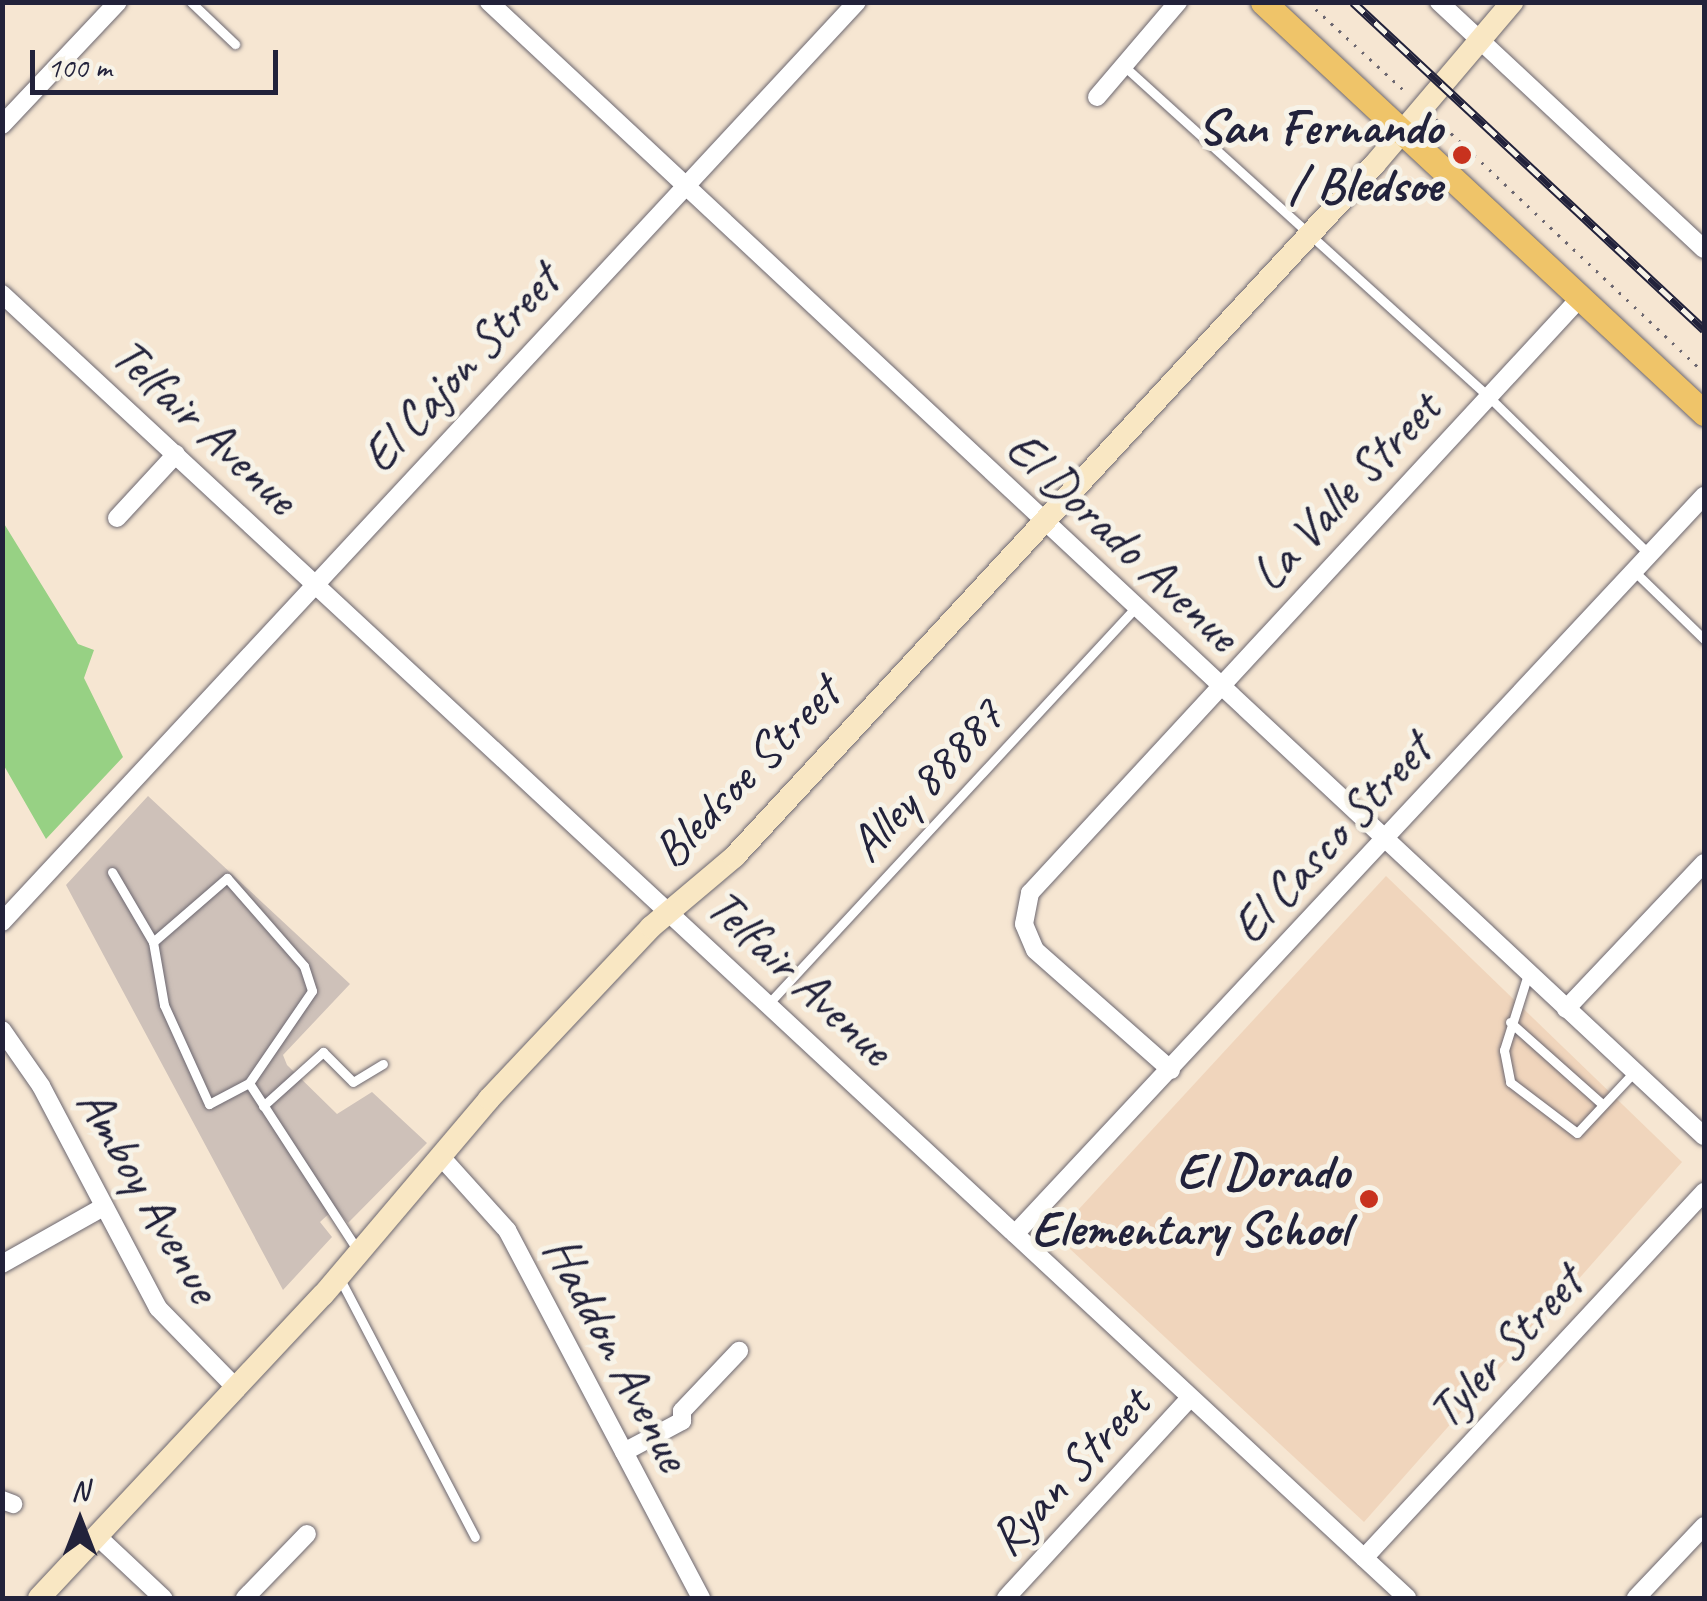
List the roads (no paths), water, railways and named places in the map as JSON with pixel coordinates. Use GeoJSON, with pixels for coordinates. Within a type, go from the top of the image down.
{"type":"FeatureCollection","features":[{"type":"Feature","properties":{"kind":"main road"},"geometry":{"type":"LineString","coordinates":[[1263,2],[1704,413]]}},
{"type":"Feature","properties":{"kind":"street"},"geometry":{"type":"LineString","coordinates":[[2,125],[118,2]]}},
{"type":"Feature","properties":{"kind":"street","name":"El Dorado Avenue"},"geometry":{"type":"LineString","coordinates":[[488,2],[1704,1136]]}},
{"type":"Feature","properties":{"kind":"street","name":"El Cajon Street"},"geometry":{"type":"LineString","coordinates":[[4,917],[857,2]]}},
{"type":"Feature","properties":{"kind":"street"},"geometry":{"type":"LineString","coordinates":[[1097,97],[1178,2]]}},
{"type":"Feature","properties":{"kind":"street"},"geometry":{"type":"LineString","coordinates":[[1439,2],[1704,249]]}},
{"type":"Feature","properties":{"kind":"street","name":"Bledsoe Street"},"geometry":{"type":"LineString","coordinates":[[39,1598],[339,1277],[443,1159],[489,1099],[671,912],[734,857],[1310,232],[1512,2]]}},
{"type":"Feature","properties":{"kind":"street","name":"Telfair Avenue"},"geometry":{"type":"LineString","coordinates":[[2,294],[770,1002],[1407,1598]]}},
{"type":"Feature","properties":{"kind":"street","name":"La Valle Street"},"geometry":{"type":"LineString","coordinates":[[1172,1070],[1035,950],[1024,924],[1030,893],[1580,298]]}},
{"type":"Feature","properties":{"kind":"street"},"geometry":{"type":"LineString","coordinates":[[116,518],[176,454]]}},
{"type":"Feature","properties":{"kind":"street","name":"El Casco Street"},"geometry":{"type":"LineString","coordinates":[[1015,1234],[1704,496]]}},
{"type":"Feature","properties":{"kind":"street"},"geometry":{"type":"LineString","coordinates":[[1566,1009],[1704,862]]}},
{"type":"Feature","properties":{"kind":"street","name":"Amboy Avenue"},"geometry":{"type":"LineString","coordinates":[[2,1030],[41,1086],[158,1308],[237,1389]]}},
{"type":"Feature","properties":{"kind":"street","name":"Haddon Avenue"},"geometry":{"type":"LineString","coordinates":[[443,1159],[502,1222],[701,1598]]}},
{"type":"Feature","properties":{"kind":"street","name":"Tyler Street"},"geometry":{"type":"LineString","coordinates":[[1364,1558],[1704,1192]]}},
{"type":"Feature","properties":{"kind":"street"},"geometry":{"type":"LineString","coordinates":[[2,1264],[103,1207]]}},
{"type":"Feature","properties":{"kind":"street"},"geometry":{"type":"LineString","coordinates":[[624,1452],[682,1422],[682,1411],[739,1351]]}},
{"type":"Feature","properties":{"kind":"street","name":"Ryan Street"},"geometry":{"type":"LineString","coordinates":[[1006,1598],[1190,1398]]}},
{"type":"Feature","properties":{"kind":"street"},"geometry":{"type":"LineString","coordinates":[[1636,1598],[1704,1526]]}},
{"type":"Feature","properties":{"kind":"street"},"geometry":{"type":"LineString","coordinates":[[245,1598],[307,1534]]}},
{"type":"Feature","properties":{"kind":"street"},"geometry":{"type":"LineString","coordinates":[[97,1536],[163,1598]]}},
{"type":"Feature","properties":{"kind":"lane"},"geometry":{"type":"LineString","coordinates":[[191,2],[234,44]]}},
{"type":"Feature","properties":{"kind":"lane"},"geometry":{"type":"LineString","coordinates":[[1124,66],[1488,396],[1650,554]]}},
{"type":"Feature","properties":{"kind":"lane"},"geometry":{"type":"LineString","coordinates":[[1634,571],[1704,639]]}},
{"type":"Feature","properties":{"kind":"lane","name":"Alley 88887"},"geometry":{"type":"LineString","coordinates":[[770,1002],[1136,608]]}},
{"type":"Feature","properties":{"kind":"lane"},"geometry":{"type":"LineString","coordinates":[[112,872],[153,942],[164,1005],[209,1104],[249,1083],[312,991],[304,966],[226,878],[153,942]]}},
{"type":"Feature","properties":{"kind":"lane"},"geometry":{"type":"LineString","coordinates":[[1528,974],[1504,1050],[1510,1082],[1577,1133],[1634,1072]]}},
{"type":"Feature","properties":{"kind":"lane"},"geometry":{"type":"LineString","coordinates":[[1510,1022],[1602,1103]]}},
{"type":"Feature","properties":{"kind":"lane"},"geometry":{"type":"LineString","coordinates":[[263,1106],[323,1052],[353,1082],[384,1064]]}},
{"type":"Feature","properties":{"kind":"lane"},"geometry":{"type":"LineString","coordinates":[[249,1083],[359,1254]]}},
{"type":"Feature","properties":{"kind":"lane"},"geometry":{"type":"LineString","coordinates":[[339,1277],[475,1537]]}},
{"type":"Feature","properties":{"kind":"railway"},"geometry":{"type":"LineString","coordinates":[[1353,2],[1704,329]]}},
{"type":"Feature","properties":{"kind":"place","name":"San Fernando / Bledsoe"},"geometry":{"type":"Point","coordinates":[1462,155]}},
{"type":"Feature","properties":{"kind":"place","name":"El Dorado Elementary School"},"geometry":{"type":"Point","coordinates":[1369,1199]}}]}
